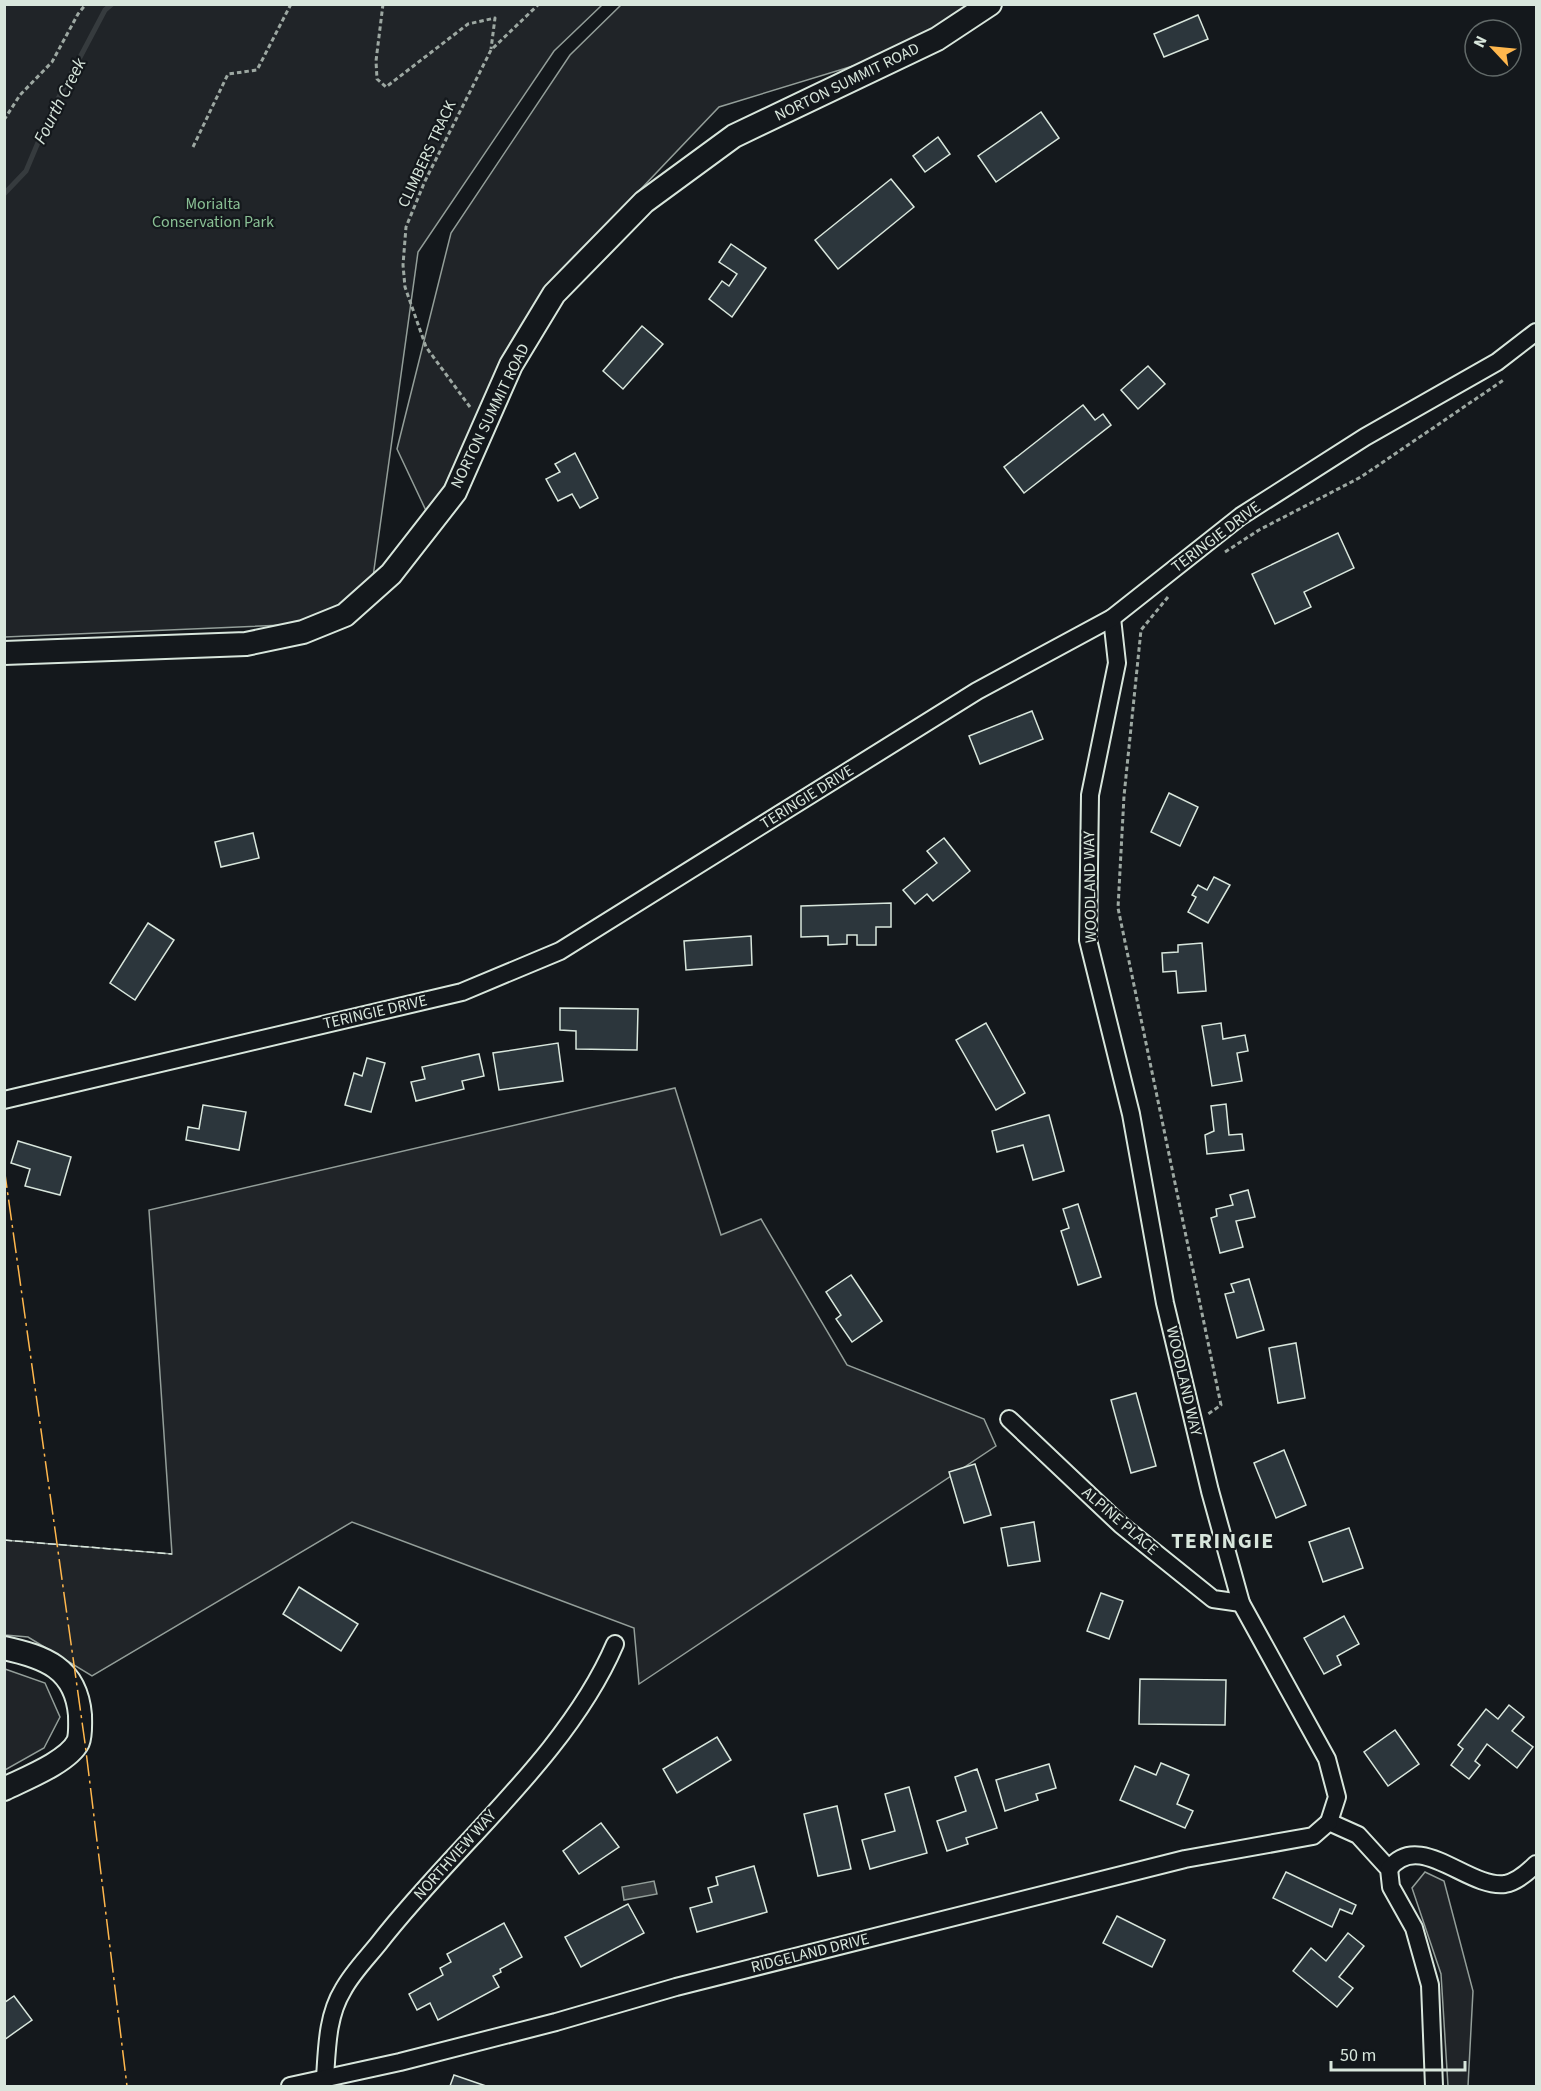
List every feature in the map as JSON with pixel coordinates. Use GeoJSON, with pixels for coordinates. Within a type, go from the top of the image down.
{"type":"FeatureCollection","features":[{"type":"Feature","properties":{"kind":"main road","name":"NORTON SUMMIT ROAD"},"geometry":{"type":"LineString","coordinates":[[4,653],[246,644],[303,632],[345,615],[391,574],[455,492],[511,365],[554,294],[644,202],[734,136],[937,39],[990,4]]}},
{"type":"Feature","properties":{"kind":"main road"},"geometry":{"type":"LineString","coordinates":[[4,1648],[39,1657],[69,1677],[75,1690],[79,1733],[58,1761],[4,1789]]}},
{"type":"Feature","properties":{"kind":"street","name":"TERINGIE DRIVE"},"geometry":{"type":"LineString","coordinates":[[4,1100],[462,992],[560,951],[977,691],[1112,618],[1241,516],[1365,438],[1497,362],[1536,332]]}},
{"type":"Feature","properties":{"kind":"street","name":"WOODLAND WAY"},"geometry":{"type":"LineString","coordinates":[[1112,618],[1117,663],[1090,795],[1088,940],[1131,1114],[1166,1303],[1194,1423],[1241,1603],[1328,1759],[1337,1797],[1329,1822]]}},
{"type":"Feature","properties":{"kind":"street","name":"ALPINE PLACE"},"geometry":{"type":"LineString","coordinates":[[1010,1419],[1121,1525],[1213,1599],[1241,1603]]}},
{"type":"Feature","properties":{"kind":"street","name":"NORTHVIEW WAY"},"geometry":{"type":"LineString","coordinates":[[325,2078],[328,2029],[342,1990],[399,1917],[543,1756],[600,1678],[615,1644]]}},
{"type":"Feature","properties":{"kind":"street"},"geometry":{"type":"LineString","coordinates":[[1329,1822],[1358,1835],[1389,1869],[1391,1887],[1414,1928],[1430,1985],[1434,2086]]}},
{"type":"Feature","properties":{"kind":"street","name":"RIDGELAND DRIVE"},"geometry":{"type":"LineString","coordinates":[[290,2086],[400,2062],[688,1984],[1185,1859],[1313,1836],[1329,1822]]}},
{"type":"Feature","properties":{"kind":"street"},"geometry":{"type":"LineString","coordinates":[[1389,1869],[1396,1860],[1411,1854],[1437,1860],[1478,1880],[1505,1884],[1526,1873],[1536,1864]]}},
{"type":"Feature","properties":{"kind":"path"},"geometry":{"type":"LineString","coordinates":[[4,120],[20,95],[52,62],[78,14],[86,4]]}},
{"type":"Feature","properties":{"kind":"path"},"geometry":{"type":"LineString","coordinates":[[193,147],[228,74],[257,70],[291,4]]}},
{"type":"Feature","properties":{"kind":"path"},"geometry":{"type":"LineString","coordinates":[[383,4],[376,61],[377,79],[386,87],[468,24],[495,18],[490,50]]}},
{"type":"Feature","properties":{"kind":"path","name":"CLIMBERS TRACK"},"geometry":{"type":"LineString","coordinates":[[485,424],[426,347],[405,287],[403,265],[406,227],[425,181],[490,50],[539,4]]}},
{"type":"Feature","properties":{"kind":"path"},"geometry":{"type":"LineString","coordinates":[[1220,555],[1259,530],[1361,477],[1478,400],[1512,374]]}},
{"type":"Feature","properties":{"kind":"path"},"geometry":{"type":"LineString","coordinates":[[1175,589],[1141,630],[1124,796],[1118,908],[1221,1405],[1194,1423]]}},
{"type":"Feature","properties":{"kind":"green space","name":"Morialta Conservation Park"},"geometry":{"type":"Polygon","coordinates":[[[4,5],[602,5],[554,51],[418,252],[373,577],[333,623],[5,637],[4,5]]]}},
{"type":"Feature","properties":{"kind":"green space"},"geometry":{"type":"Polygon","coordinates":[[[621,5],[970,5],[946,22],[866,62],[719,107],[539,296],[429,517],[397,449],[451,233],[570,55],[621,5]]]}},
{"type":"Feature","properties":{"kind":"green space"},"geometry":{"type":"Polygon","coordinates":[[[675,1088],[721,1235],[761,1219],[847,1365],[984,1419],[996,1446],[639,1684],[634,1628],[352,1522],[92,1676],[28,1637],[5,1635],[4,1540],[172,1554],[149,1210],[675,1088]]]}},
{"type":"Feature","properties":{"kind":"green space"},"geometry":{"type":"Polygon","coordinates":[[[5,1669],[45,1683],[60,1717],[44,1748],[5,1770],[5,1669]]]}},
{"type":"Feature","properties":{"kind":"green space"},"geometry":{"type":"Polygon","coordinates":[[[1425,1872],[1444,1881],[1473,1991],[1468,2086],[1448,2086],[1441,1974],[1412,1888],[1425,1872]]]}},
{"type":"Feature","properties":{"kind":"shaded area"},"geometry":{"type":"Polygon","coordinates":[[[654,1881],[657,1894],[624,1900],[622,1887],[654,1881]]]}},
{"type":"Feature","properties":{"kind":"building"},"geometry":{"type":"Polygon","coordinates":[[[1198,15],[1208,39],[1164,57],[1154,34],[1198,15]]]}},
{"type":"Feature","properties":{"kind":"building"},"geometry":{"type":"Polygon","coordinates":[[[1041,112],[1059,138],[996,182],[978,156],[1041,112]]]}},
{"type":"Feature","properties":{"kind":"building"},"geometry":{"type":"Polygon","coordinates":[[[938,137],[950,154],[925,172],[913,156],[938,137]]]}},
{"type":"Feature","properties":{"kind":"building"},"geometry":{"type":"Polygon","coordinates":[[[891,179],[914,207],[838,269],[815,240],[891,179]]]}},
{"type":"Feature","properties":{"kind":"building"},"geometry":{"type":"Polygon","coordinates":[[[731,244],[766,268],[732,317],[709,299],[722,281],[729,286],[737,274],[719,262],[731,244]]]}},
{"type":"Feature","properties":{"kind":"building"},"geometry":{"type":"Polygon","coordinates":[[[642,326],[663,344],[623,389],[603,371],[642,326]]]}},
{"type":"Feature","properties":{"kind":"building"},"geometry":{"type":"Polygon","coordinates":[[[1148,366],[1165,384],[1138,409],[1121,390],[1148,366]]]}},
{"type":"Feature","properties":{"kind":"building"},"geometry":{"type":"Polygon","coordinates":[[[1083,405],[1095,420],[1103,414],[1111,425],[1024,493],[1004,467],[1083,405]]]}},
{"type":"Feature","properties":{"kind":"building"},"geometry":{"type":"Polygon","coordinates":[[[575,453],[598,498],[580,508],[572,494],[558,501],[546,479],[560,472],[555,464],[575,453]]]}},
{"type":"Feature","properties":{"kind":"building"},"geometry":{"type":"Polygon","coordinates":[[[1338,533],[1354,568],[1304,592],[1311,607],[1275,624],[1252,574],[1338,533]]]}},
{"type":"Feature","properties":{"kind":"building"},"geometry":{"type":"Polygon","coordinates":[[[1032,711],[1043,739],[980,764],[969,736],[1032,711]]]}},
{"type":"Feature","properties":{"kind":"building"},"geometry":{"type":"Polygon","coordinates":[[[1169,793],[1198,807],[1180,846],[1151,832],[1169,793]]]}},
{"type":"Feature","properties":{"kind":"building"},"geometry":{"type":"Polygon","coordinates":[[[253,833],[259,858],[221,867],[215,842],[253,833]]]}},
{"type":"Feature","properties":{"kind":"building"},"geometry":{"type":"Polygon","coordinates":[[[944,838],[970,871],[933,901],[927,894],[915,904],[903,890],[937,863],[927,851],[944,838]]]}},
{"type":"Feature","properties":{"kind":"building"},"geometry":{"type":"Polygon","coordinates":[[[1214,877],[1230,885],[1208,923],[1188,912],[1196,897],[1192,895],[1198,885],[1207,890],[1214,877]]]}},
{"type":"Feature","properties":{"kind":"building"},"geometry":{"type":"Polygon","coordinates":[[[891,903],[891,927],[876,927],[876,945],[857,945],[857,935],[847,935],[847,944],[828,945],[828,936],[801,937],[801,906],[891,903]]]}},
{"type":"Feature","properties":{"kind":"building"},"geometry":{"type":"Polygon","coordinates":[[[148,923],[174,940],[135,1000],[110,983],[148,923]]]}},
{"type":"Feature","properties":{"kind":"building"},"geometry":{"type":"Polygon","coordinates":[[[751,936],[752,965],[686,970],[684,941],[751,936]]]}},
{"type":"Feature","properties":{"kind":"building"},"geometry":{"type":"Polygon","coordinates":[[[1202,943],[1206,991],[1178,993],[1176,971],[1163,972],[1162,953],[1178,952],[1178,945],[1202,943]]]}},
{"type":"Feature","properties":{"kind":"building"},"geometry":{"type":"Polygon","coordinates":[[[560,1008],[638,1009],[637,1050],[576,1049],[576,1031],[560,1030],[560,1008]]]}},
{"type":"Feature","properties":{"kind":"building"},"geometry":{"type":"Polygon","coordinates":[[[986,1023],[1025,1093],[996,1110],[956,1040],[986,1023]]]}},
{"type":"Feature","properties":{"kind":"building"},"geometry":{"type":"Polygon","coordinates":[[[1221,1023],[1223,1039],[1245,1035],[1248,1051],[1237,1053],[1242,1081],[1212,1086],[1202,1026],[1221,1023]]]}},
{"type":"Feature","properties":{"kind":"building"},"geometry":{"type":"Polygon","coordinates":[[[558,1043],[563,1081],[499,1090],[493,1053],[558,1043]]]}},
{"type":"Feature","properties":{"kind":"building"},"geometry":{"type":"Polygon","coordinates":[[[479,1054],[484,1076],[462,1081],[464,1089],[416,1101],[411,1082],[425,1079],[422,1067],[479,1054]]]}},
{"type":"Feature","properties":{"kind":"building"},"geometry":{"type":"Polygon","coordinates":[[[367,1058],[385,1063],[371,1112],[345,1105],[354,1073],[362,1076],[367,1058]]]}},
{"type":"Feature","properties":{"kind":"building"},"geometry":{"type":"Polygon","coordinates":[[[1226,1104],[1229,1135],[1242,1134],[1244,1150],[1207,1154],[1205,1135],[1214,1131],[1211,1106],[1226,1104]]]}},
{"type":"Feature","properties":{"kind":"building"},"geometry":{"type":"Polygon","coordinates":[[[203,1105],[246,1112],[239,1150],[186,1140],[188,1127],[199,1129],[203,1105]]]}},
{"type":"Feature","properties":{"kind":"building"},"geometry":{"type":"Polygon","coordinates":[[[1049,1115],[1064,1171],[1033,1180],[1023,1145],[997,1152],[992,1131],[1049,1115]]]}},
{"type":"Feature","properties":{"kind":"building"},"geometry":{"type":"Polygon","coordinates":[[[18,1141],[71,1157],[60,1195],[25,1186],[30,1169],[11,1163],[18,1141]]]}},
{"type":"Feature","properties":{"kind":"building"},"geometry":{"type":"Polygon","coordinates":[[[1248,1190],[1255,1217],[1236,1221],[1243,1247],[1220,1253],[1211,1218],[1217,1216],[1216,1209],[1233,1205],[1230,1195],[1248,1190]]]}},
{"type":"Feature","properties":{"kind":"building"},"geometry":{"type":"Polygon","coordinates":[[[1078,1204],[1101,1277],[1078,1285],[1061,1231],[1069,1228],[1063,1209],[1078,1204]]]}},
{"type":"Feature","properties":{"kind":"building"},"geometry":{"type":"Polygon","coordinates":[[[851,1275],[882,1321],[852,1342],[836,1319],[841,1315],[826,1292],[851,1275]]]}},
{"type":"Feature","properties":{"kind":"building"},"geometry":{"type":"Polygon","coordinates":[[[1249,1279],[1264,1330],[1237,1338],[1225,1294],[1234,1292],[1231,1284],[1249,1279]]]}},
{"type":"Feature","properties":{"kind":"building"},"geometry":{"type":"Polygon","coordinates":[[[1296,1343],[1305,1398],[1278,1403],[1269,1348],[1296,1343]]]}},
{"type":"Feature","properties":{"kind":"building"},"geometry":{"type":"Polygon","coordinates":[[[1136,1393],[1156,1466],[1131,1473],[1111,1400],[1136,1393]]]}},
{"type":"Feature","properties":{"kind":"building"},"geometry":{"type":"Polygon","coordinates":[[[1284,1450],[1306,1505],[1276,1518],[1254,1463],[1284,1450]]]}},
{"type":"Feature","properties":{"kind":"building"},"geometry":{"type":"Polygon","coordinates":[[[975,1464],[991,1515],[964,1523],[949,1472],[975,1464]]]}},
{"type":"Feature","properties":{"kind":"building"},"geometry":{"type":"Polygon","coordinates":[[[1034,1522],[1040,1561],[1008,1566],[1001,1528],[1034,1522]]]}},
{"type":"Feature","properties":{"kind":"building"},"geometry":{"type":"Polygon","coordinates":[[[1349,1528],[1363,1568],[1323,1582],[1309,1542],[1349,1528]]]}},
{"type":"Feature","properties":{"kind":"building"},"geometry":{"type":"Polygon","coordinates":[[[299,1587],[358,1624],[341,1651],[283,1614],[299,1587]]]}},
{"type":"Feature","properties":{"kind":"building"},"geometry":{"type":"Polygon","coordinates":[[[1101,1593],[1123,1601],[1109,1639],[1087,1631],[1101,1593]]]}},
{"type":"Feature","properties":{"kind":"building"},"geometry":{"type":"Polygon","coordinates":[[[1344,1616],[1359,1644],[1337,1656],[1341,1665],[1324,1674],[1304,1638],[1344,1616]]]}},
{"type":"Feature","properties":{"kind":"building"},"geometry":{"type":"Polygon","coordinates":[[[1140,1679],[1226,1680],[1225,1725],[1139,1724],[1140,1679]]]}},
{"type":"Feature","properties":{"kind":"building"},"geometry":{"type":"Polygon","coordinates":[[[1509,1705],[1524,1717],[1512,1731],[1533,1747],[1517,1768],[1487,1744],[1475,1761],[1480,1765],[1469,1779],[1451,1765],[1463,1749],[1458,1745],[1486,1709],[1498,1719],[1509,1705]]]}},
{"type":"Feature","properties":{"kind":"building"},"geometry":{"type":"Polygon","coordinates":[[[1395,1730],[1419,1764],[1388,1786],[1364,1752],[1395,1730]]]}},
{"type":"Feature","properties":{"kind":"building"},"geometry":{"type":"Polygon","coordinates":[[[717,1737],[731,1760],[677,1793],[663,1769],[717,1737]]]}},
{"type":"Feature","properties":{"kind":"building"},"geometry":{"type":"Polygon","coordinates":[[[1161,1763],[1189,1775],[1177,1804],[1193,1811],[1185,1828],[1120,1800],[1135,1766],[1156,1775],[1161,1763]]]}},
{"type":"Feature","properties":{"kind":"building"},"geometry":{"type":"Polygon","coordinates":[[[1049,1764],[1056,1788],[1036,1794],[1038,1800],[1005,1811],[996,1780],[1049,1764]]]}},
{"type":"Feature","properties":{"kind":"building"},"geometry":{"type":"Polygon","coordinates":[[[977,1769],[997,1828],[966,1838],[968,1844],[947,1851],[937,1821],[966,1811],[955,1777],[977,1769]]]}},
{"type":"Feature","properties":{"kind":"building"},"geometry":{"type":"Polygon","coordinates":[[[909,1787],[927,1853],[870,1869],[862,1840],[895,1831],[885,1794],[909,1787]]]}},
{"type":"Feature","properties":{"kind":"building"},"geometry":{"type":"Polygon","coordinates":[[[837,1806],[851,1869],[818,1876],[804,1814],[837,1806]]]}},
{"type":"Feature","properties":{"kind":"building"},"geometry":{"type":"Polygon","coordinates":[[[601,1823],[619,1847],[579,1874],[563,1851],[601,1823]]]}},
{"type":"Feature","properties":{"kind":"building"},"geometry":{"type":"Polygon","coordinates":[[[754,1866],[767,1912],[697,1932],[690,1908],[712,1902],[708,1888],[718,1885],[716,1877],[754,1866]]]}},
{"type":"Feature","properties":{"kind":"building"},"geometry":{"type":"Polygon","coordinates":[[[1286,1872],[1356,1905],[1352,1914],[1340,1909],[1332,1927],[1273,1898],[1286,1872]]]}},
{"type":"Feature","properties":{"kind":"building"},"geometry":{"type":"Polygon","coordinates":[[[628,1904],[644,1933],[581,1967],[565,1937],[628,1904]]]}},
{"type":"Feature","properties":{"kind":"building"},"geometry":{"type":"Polygon","coordinates":[[[1117,1916],[1165,1940],[1152,1967],[1103,1943],[1117,1916]]]}},
{"type":"Feature","properties":{"kind":"building"},"geometry":{"type":"Polygon","coordinates":[[[504,1923],[522,1957],[500,1969],[501,1972],[493,1976],[499,1987],[438,2020],[430,2003],[417,2010],[409,1994],[443,1975],[440,1968],[451,1962],[447,1954],[504,1923]]]}},
{"type":"Feature","properties":{"kind":"building"},"geometry":{"type":"Polygon","coordinates":[[[1348,1933],[1364,1946],[1339,1977],[1353,1988],[1337,2007],[1293,1971],[1311,1948],[1326,1961],[1348,1933]]]}},
{"type":"Feature","properties":{"kind":"building"},"geometry":{"type":"Polygon","coordinates":[[[14,1996],[32,2020],[4,2040],[4,2003],[14,1996]]]}},
{"type":"Feature","properties":{"kind":"building"},"geometry":{"type":"Polygon","coordinates":[[[454,2075],[486,2086],[450,2086],[454,2075]]]}},
{"type":"Feature","properties":{"kind":"waterway","name":"Fourth Creek"},"geometry":{"type":"LineString","coordinates":[[4,194],[26,171],[50,114],[105,10],[112,4]]}},
{"type":"Feature","properties":{"kind":"fence"},"geometry":{"type":"LineString","coordinates":[[4,1540],[172,1554]]}},
{"type":"Feature","properties":{"kind":"power"},"geometry":{"type":"LineString","coordinates":[[4,1167],[85,1743],[127,2086]]}},
{"type":"Feature","properties":{"kind":"district","name":"TERINGIE"},"geometry":{"type":"Point","coordinates":[1223,1541]}}]}
